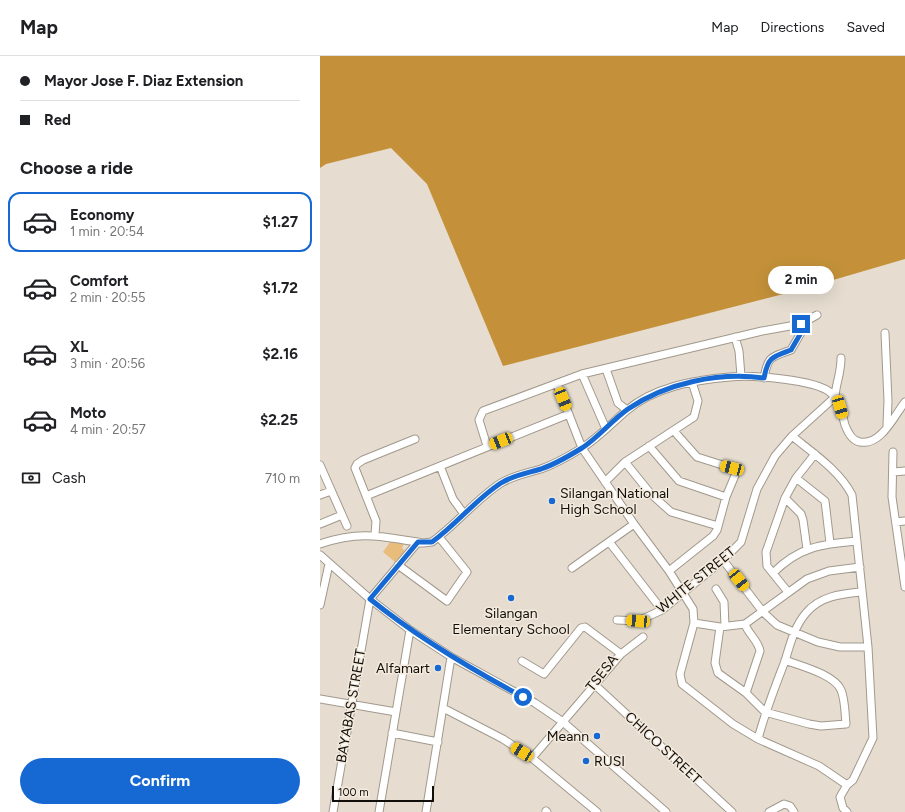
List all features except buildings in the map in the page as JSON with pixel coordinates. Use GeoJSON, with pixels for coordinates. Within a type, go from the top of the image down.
{"type":"FeatureCollection","features":[{"type":"Feature","properties":{"kind":"street"},"geometry":{"type":"LineString","coordinates":[[488,446],[479,420],[483,411],[582,374],[735,337],[801,324],[817,316]]}},
{"type":"Feature","properties":{"kind":"street"},"geometry":{"type":"LineString","coordinates":[[764,378],[767,362],[774,356],[791,350],[802,331],[801,324]]}},
{"type":"Feature","properties":{"kind":"street"},"geometry":{"type":"LineString","coordinates":[[884,333],[888,401],[887,426]]}},
{"type":"Feature","properties":{"kind":"street"},"geometry":{"type":"LineString","coordinates":[[735,337],[739,351],[740,376]]}},
{"type":"Feature","properties":{"kind":"street"},"geometry":{"type":"LineString","coordinates":[[841,358],[841,374],[836,384],[835,397],[846,428],[850,436],[856,441],[864,443],[873,441],[887,426],[905,402]]}},
{"type":"Feature","properties":{"kind":"street"},"geometry":{"type":"LineString","coordinates":[[606,369],[618,403],[627,410]]}},
{"type":"Feature","properties":{"kind":"street"},"geometry":{"type":"LineString","coordinates":[[582,374],[606,429]]}},
{"type":"Feature","properties":{"kind":"street"},"geometry":{"type":"LineString","coordinates":[[320,544],[350,536],[375,535],[429,543],[440,536],[501,483],[520,474],[554,464],[582,448],[627,410],[659,392],[692,382],[740,376],[764,378],[821,387],[835,397]]}},
{"type":"Feature","properties":{"kind":"street"},"geometry":{"type":"LineString","coordinates":[[605,482],[625,462],[694,417],[698,402],[692,382]]}},
{"type":"Feature","properties":{"kind":"street"},"geometry":{"type":"LineString","coordinates":[[557,384],[582,448],[634,524],[684,592],[693,609],[694,624],[680,674],[682,684],[733,724],[758,739],[819,766],[847,785]]}},
{"type":"Feature","properties":{"kind":"street","name":"WHITE STREET"},"geometry":{"type":"LineString","coordinates":[[618,620],[638,621],[662,610],[723,560],[741,542],[757,489],[775,456],[792,436],[835,397]]}},
{"type":"Feature","properties":{"kind":"street"},"geometry":{"type":"LineString","coordinates":[[366,496],[569,414]]}},
{"type":"Feature","properties":{"kind":"street"},"geometry":{"type":"LineString","coordinates":[[669,571],[713,536],[718,526],[726,497],[736,473],[735,470],[697,457],[674,431]]}},
{"type":"Feature","properties":{"kind":"street"},"geometry":{"type":"LineString","coordinates":[[792,436],[842,480],[852,495],[860,567],[861,592],[868,647],[873,738],[853,780],[847,785],[840,797],[843,808],[847,812]]}},
{"type":"Feature","properties":{"kind":"street"},"geometry":{"type":"LineString","coordinates":[[375,535],[376,521],[356,472],[357,464],[415,439]]}},
{"type":"Feature","properties":{"kind":"street"},"geometry":{"type":"LineString","coordinates":[[649,446],[679,481],[726,497]]}},
{"type":"Feature","properties":{"kind":"street"},"geometry":{"type":"LineString","coordinates":[[893,452],[892,497],[905,587]]}},
{"type":"Feature","properties":{"kind":"street"},"geometry":{"type":"LineString","coordinates":[[788,592],[767,566],[766,552],[785,498],[796,478],[814,454]]}},
{"type":"Feature","properties":{"kind":"street"},"geometry":{"type":"LineString","coordinates":[[625,462],[651,494],[671,512],[718,526]]}},
{"type":"Feature","properties":{"kind":"street"},"geometry":{"type":"LineString","coordinates":[[320,465],[347,526]]}},
{"type":"Feature","properties":{"kind":"street"},"geometry":{"type":"LineString","coordinates":[[440,466],[453,499],[464,514]]}},
{"type":"Feature","properties":{"kind":"street"},"geometry":{"type":"LineString","coordinates":[[893,472],[905,471]]}},
{"type":"Feature","properties":{"kind":"street"},"geometry":{"type":"LineString","coordinates":[[796,478],[825,501],[830,543]]}},
{"type":"Feature","properties":{"kind":"street"},"geometry":{"type":"LineString","coordinates":[[320,496],[331,491]]}},
{"type":"Feature","properties":{"kind":"street"},"geometry":{"type":"LineString","coordinates":[[785,498],[801,514],[807,549]]}},
{"type":"Feature","properties":{"kind":"street"},"geometry":{"type":"LineString","coordinates":[[320,524],[342,515]]}},
{"type":"Feature","properties":{"kind":"street"},"geometry":{"type":"LineString","coordinates":[[896,522],[905,521]]}},
{"type":"Feature","properties":{"kind":"street"},"geometry":{"type":"LineString","coordinates":[[572,568],[610,543],[634,524]]}},
{"type":"Feature","properties":{"kind":"street"},"geometry":{"type":"LineString","coordinates":[[398,565],[447,601],[467,572],[440,536]]}},
{"type":"Feature","properties":{"kind":"street"},"geometry":{"type":"LineString","coordinates":[[773,573],[786,560],[807,549],[830,543],[857,541]]}},
{"type":"Feature","properties":{"kind":"street"},"geometry":{"type":"LineString","coordinates":[[370,599],[418,542]]}},
{"type":"Feature","properties":{"kind":"street"},"geometry":{"type":"LineString","coordinates":[[610,543],[662,610]]}},
{"type":"Feature","properties":{"kind":"street"},"geometry":{"type":"LineString","coordinates":[[320,554],[329,564],[370,599],[410,630],[451,657],[540,707],[563,722],[666,812]]}},
{"type":"Feature","properties":{"kind":"street"},"geometry":{"type":"LineString","coordinates":[[723,560],[763,612],[777,625],[818,642],[840,647],[868,647]]}},
{"type":"Feature","properties":{"kind":"street"},"geometry":{"type":"LineString","coordinates":[[320,605],[329,564]]}},
{"type":"Feature","properties":{"kind":"street"},"geometry":{"type":"LineString","coordinates":[[694,624],[723,626],[745,624],[807,579],[829,571],[860,567]]}},
{"type":"Feature","properties":{"kind":"street"},"geometry":{"type":"LineString","coordinates":[[716,589],[724,602],[723,626],[715,663],[716,669],[722,677],[746,693],[765,712],[821,726],[846,724],[841,690],[834,681],[824,675],[785,660]]}},
{"type":"Feature","properties":{"kind":"street"},"geometry":{"type":"LineString","coordinates":[[758,739],[765,712],[794,632],[806,613],[829,597],[861,592]]}},
{"type":"Feature","properties":{"kind":"street","name":"BAYABAS STREET"},"geometry":{"type":"LineString","coordinates":[[333,812],[370,599]]}},
{"type":"Feature","properties":{"kind":"street"},"geometry":{"type":"LineString","coordinates":[[745,624],[759,645],[760,650],[746,693]]}},
{"type":"Feature","properties":{"kind":"street","name":"TSESA"},"geometry":{"type":"LineString","coordinates":[[522,661],[544,674],[581,628],[585,627],[621,654],[532,758]]}},
{"type":"Feature","properties":{"kind":"street"},"geometry":{"type":"LineString","coordinates":[[379,812],[410,630]]}},
{"type":"Feature","properties":{"kind":"street"},"geometry":{"type":"LineString","coordinates":[[621,654],[643,637]]}},
{"type":"Feature","properties":{"kind":"street"},"geometry":{"type":"LineString","coordinates":[[426,812],[451,657]]}},
{"type":"Feature","properties":{"kind":"street","name":"CHICO STREET"},"geometry":{"type":"LineString","coordinates":[[594,684],[728,811]]}},
{"type":"Feature","properties":{"kind":"street"},"geometry":{"type":"LineString","coordinates":[[320,699],[396,712]]}},
{"type":"Feature","properties":{"kind":"street"},"geometry":{"type":"LineString","coordinates":[[443,708],[503,740],[532,758],[597,812]]}},
{"type":"Feature","properties":{"kind":"street"},"geometry":{"type":"LineString","coordinates":[[392,733],[438,742]]}},
{"type":"Feature","properties":{"kind":"street"},"geometry":{"type":"LineString","coordinates":[[769,812],[784,804],[790,806],[794,812]]}},
{"type":"Feature","properties":{"kind":"shaded area"},"geometry":{"type":"Polygon","coordinates":[[[320,56],[905,56],[905,259],[799,290],[503,366],[427,184],[391,148],[326,164],[320,168],[320,56]]]}},
{"type":"Feature","properties":{"kind":"shaded area"},"geometry":{"type":"Polygon","coordinates":[[[390,542],[404,543],[402,548],[405,551],[395,562],[383,552],[390,542]]]}},
{"type":"Feature","properties":{"kind":"place","name":"Silangan National High School"},"geometry":{"type":"Point","coordinates":[552,501]}},
{"type":"Feature","properties":{"kind":"place","name":"Silangan Elementary School"},"geometry":{"type":"Point","coordinates":[511,598]}},
{"type":"Feature","properties":{"kind":"place","name":"Alfamart"},"geometry":{"type":"Point","coordinates":[438,668]}},
{"type":"Feature","properties":{"kind":"place","name":"Meann"},"geometry":{"type":"Point","coordinates":[597,736]}},
{"type":"Feature","properties":{"kind":"place","name":"RUSI"},"geometry":{"type":"Point","coordinates":[586,761]}},
{"type":"Feature","properties":{"kind":"route"},"geometry":{"type":"LineString","coordinates":[[523,697],[453,658],[410,630],[370,599],[418,542],[432,542],[501,483],[520,474],[542,469],[568,457],[595,439],[627,410],[643,400],[674,386],[728,377],[752,376],[764,378],[767,362],[774,356],[791,350],[802,331],[801,324]]}}]}
